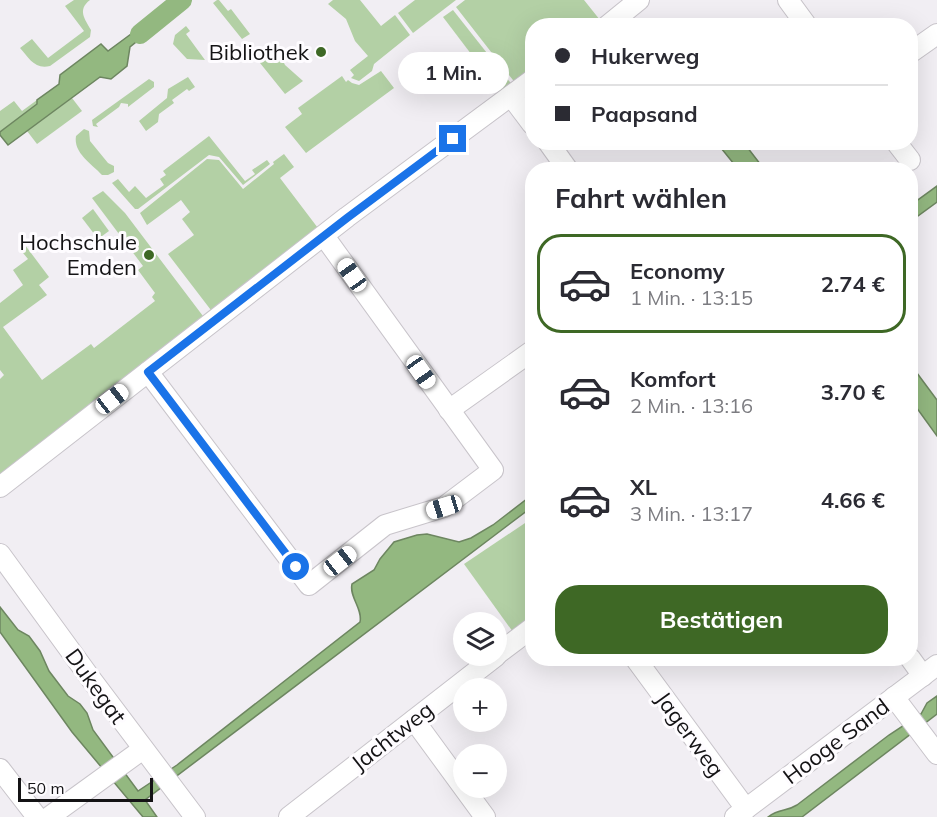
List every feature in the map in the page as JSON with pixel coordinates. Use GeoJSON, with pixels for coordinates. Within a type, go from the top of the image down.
{"type":"FeatureCollection","features":[{"type":"Feature","properties":{"kind":"street"},"geometry":{"type":"LineString","coordinates":[[617,18],[639,0]]}},
{"type":"Feature","properties":{"kind":"street"},"geometry":{"type":"LineString","coordinates":[[788,0],[801,18]]}},
{"type":"Feature","properties":{"kind":"street"},"geometry":{"type":"LineString","coordinates":[[918,47],[937,34]]}},
{"type":"Feature","properties":{"kind":"street"},"geometry":{"type":"LineString","coordinates":[[0,487],[324,236],[525,85]]}},
{"type":"Feature","properties":{"kind":"street"},"geometry":{"type":"LineString","coordinates":[[511,96],[525,115]]}},
{"type":"Feature","properties":{"kind":"street"},"geometry":{"type":"LineString","coordinates":[[902,150],[910,160]]}},
{"type":"Feature","properties":{"kind":"street"},"geometry":{"type":"LineString","coordinates":[[148,372],[309,585],[385,525],[444,507],[493,470],[324,236]]}},
{"type":"Feature","properties":{"kind":"street"},"geometry":{"type":"LineString","coordinates":[[449,410],[525,356]]}},
{"type":"Feature","properties":{"kind":"street","name":"Dukegat"},"geometry":{"type":"LineString","coordinates":[[0,554],[195,817]]}},
{"type":"Feature","properties":{"kind":"street","name":"Jachtweg"},"geometry":{"type":"LineString","coordinates":[[507,647],[525,633]]}},
{"type":"Feature","properties":{"kind":"street","name":"Jachtweg"},"geometry":{"type":"LineString","coordinates":[[289,817],[482,666]]}},
{"type":"Feature","properties":{"kind":"street","name":"Jagerweg"},"geometry":{"type":"LineString","coordinates":[[640,666],[740,813]]}},
{"type":"Feature","properties":{"kind":"street","name":"Hooge Sand"},"geometry":{"type":"LineString","coordinates":[[740,813],[930,671]]}},
{"type":"Feature","properties":{"kind":"street"},"geometry":{"type":"LineString","coordinates":[[894,698],[934,750]]}},
{"type":"Feature","properties":{"kind":"street"},"geometry":{"type":"LineString","coordinates":[[414,720],[485,817]]}},
{"type":"Feature","properties":{"kind":"street"},"geometry":{"type":"LineString","coordinates":[[49,817],[115,770],[148,755]]}},
{"type":"Feature","properties":{"kind":"street"},"geometry":{"type":"LineString","coordinates":[[0,769],[37,817]]}},
{"type":"Feature","properties":{"kind":"shaded area"},"geometry":{"type":"Polygon","coordinates":[[[74,0],[90,0],[83,11],[91,30],[90,37],[50,66],[36,65],[20,48],[32,39],[48,58],[84,31],[65,6],[74,0]]]}},
{"type":"Feature","properties":{"kind":"shaded area"},"geometry":{"type":"Polygon","coordinates":[[[217,0],[228,11],[231,9],[250,34],[242,39],[213,3],[217,0]]]}},
{"type":"Feature","properties":{"kind":"shaded area"},"geometry":{"type":"Polygon","coordinates":[[[333,0],[360,0],[381,26],[395,15],[410,35],[374,64],[372,71],[359,81],[351,78],[354,75],[350,70],[368,56],[355,41],[346,19],[328,4],[333,0]]]}},
{"type":"Feature","properties":{"kind":"shaded area"},"geometry":{"type":"Polygon","coordinates":[[[415,0],[456,0],[413,33],[398,13],[415,0]]]}},
{"type":"Feature","properties":{"kind":"shaded area"},"geometry":{"type":"Polygon","coordinates":[[[465,0],[584,0],[598,18],[525,18],[525,85],[520,89],[456,7],[465,0]]]}},
{"type":"Feature","properties":{"kind":"shaded area"},"geometry":{"type":"Polygon","coordinates":[[[169,5],[176,13],[142,38],[137,30],[169,5]]]}},
{"type":"Feature","properties":{"kind":"shaded area"},"geometry":{"type":"Polygon","coordinates":[[[453,10],[517,91],[506,100],[443,17],[453,10]]]}},
{"type":"Feature","properties":{"kind":"shaded area"},"geometry":{"type":"Polygon","coordinates":[[[186,26],[190,31],[186,34],[205,60],[187,59],[173,44],[175,35],[186,26]]]}},
{"type":"Feature","properties":{"kind":"shaded area"},"geometry":{"type":"Polygon","coordinates":[[[131,34],[136,42],[130,47],[127,66],[111,79],[100,77],[8,145],[0,132],[59,84],[60,75],[101,44],[108,51],[131,34]]]}},
{"type":"Feature","properties":{"kind":"shaded area"},"geometry":{"type":"Polygon","coordinates":[[[275,44],[285,65],[303,81],[285,94],[256,58],[275,44]]]}},
{"type":"Feature","properties":{"kind":"shaded area"},"geometry":{"type":"Polygon","coordinates":[[[381,71],[394,88],[306,153],[285,127],[302,114],[298,108],[342,76],[346,82],[348,80],[359,85],[381,71]]]}},
{"type":"Feature","properties":{"kind":"shaded area"},"geometry":{"type":"Polygon","coordinates":[[[188,77],[195,87],[189,91],[187,89],[172,100],[174,103],[159,114],[158,122],[146,131],[139,121],[167,98],[168,89],[188,77]]]}},
{"type":"Feature","properties":{"kind":"shaded area"},"geometry":{"type":"Polygon","coordinates":[[[149,79],[154,82],[154,87],[128,107],[128,104],[121,103],[96,124],[98,127],[93,126],[92,120],[149,79]]]}},
{"type":"Feature","properties":{"kind":"shaded area"},"geometry":{"type":"Polygon","coordinates":[[[72,98],[82,111],[37,144],[27,131],[72,98]]]}},
{"type":"Feature","properties":{"kind":"shaded area"},"geometry":{"type":"Polygon","coordinates":[[[37,100],[38,104],[0,132],[0,111],[14,101],[22,111],[37,100]]]}},
{"type":"Feature","properties":{"kind":"shaded area"},"geometry":{"type":"Polygon","coordinates":[[[84,129],[89,131],[90,141],[108,163],[114,166],[114,172],[102,175],[80,153],[76,136],[84,129]]]}},
{"type":"Feature","properties":{"kind":"shaded area"},"geometry":{"type":"Polygon","coordinates":[[[209,136],[245,181],[255,174],[252,170],[267,160],[270,164],[243,185],[219,157],[209,155],[138,209],[135,209],[112,183],[118,179],[129,192],[135,186],[146,198],[164,185],[160,179],[166,175],[163,171],[209,136]]]}},
{"type":"Feature","properties":{"kind":"shaded area"},"geometry":{"type":"Polygon","coordinates":[[[723,150],[749,150],[759,162],[732,162],[723,150]]]}},
{"type":"Feature","properties":{"kind":"shaded area"},"geometry":{"type":"Polygon","coordinates":[[[284,154],[294,167],[280,178],[324,236],[217,318],[168,254],[194,235],[182,219],[190,212],[181,200],[147,225],[140,213],[207,159],[219,160],[243,189],[284,154]]]}},
{"type":"Feature","properties":{"kind":"shaded area"},"geometry":{"type":"Polygon","coordinates":[[[937,186],[937,202],[918,216],[918,200],[937,186]]]}},
{"type":"Feature","properties":{"kind":"shaded area"},"geometry":{"type":"Polygon","coordinates":[[[103,191],[125,213],[209,324],[0,487],[0,379],[4,375],[0,370],[0,303],[23,285],[13,270],[28,259],[19,248],[25,245],[49,277],[39,285],[47,295],[3,327],[42,380],[91,344],[94,348],[155,301],[152,297],[155,293],[138,270],[143,266],[92,198],[103,191]]]}},
{"type":"Feature","properties":{"kind":"shaded area"},"geometry":{"type":"Polygon","coordinates":[[[93,209],[109,231],[98,239],[82,218],[93,209]]]}},
{"type":"Feature","properties":{"kind":"shaded area"},"geometry":{"type":"Polygon","coordinates":[[[918,374],[937,400],[937,436],[918,410],[918,374]]]}},
{"type":"Feature","properties":{"kind":"shaded area"},"geometry":{"type":"Polygon","coordinates":[[[525,500],[525,512],[145,800],[157,817],[143,817],[72,732],[0,632],[0,607],[18,630],[29,636],[40,651],[49,671],[68,696],[80,704],[87,713],[93,730],[138,791],[177,765],[360,622],[360,612],[352,594],[352,584],[374,570],[394,542],[427,534],[459,542],[493,525],[525,500]]]}},
{"type":"Feature","properties":{"kind":"shaded area"},"geometry":{"type":"Polygon","coordinates":[[[525,523],[525,634],[518,639],[507,624],[507,612],[499,612],[464,564],[525,523]]]}},
{"type":"Feature","properties":{"kind":"shaded area"},"geometry":{"type":"Polygon","coordinates":[[[937,696],[937,714],[802,817],[768,817],[797,805],[889,735],[921,714],[927,703],[937,696]]]}},
{"type":"Feature","properties":{"kind":"waterway"},"geometry":{"type":"LineString","coordinates":[[140,34],[182,0]]}},
{"type":"Feature","properties":{"kind":"place","name":"Bibliothek"},"geometry":{"type":"Point","coordinates":[321,52]}},
{"type":"Feature","properties":{"kind":"place","name":"Hochschule Emden"},"geometry":{"type":"Point","coordinates":[149,255]}},
{"type":"Feature","properties":{"kind":"route"},"geometry":{"type":"LineString","coordinates":[[296,567],[148,372],[453,139]]}}]}
